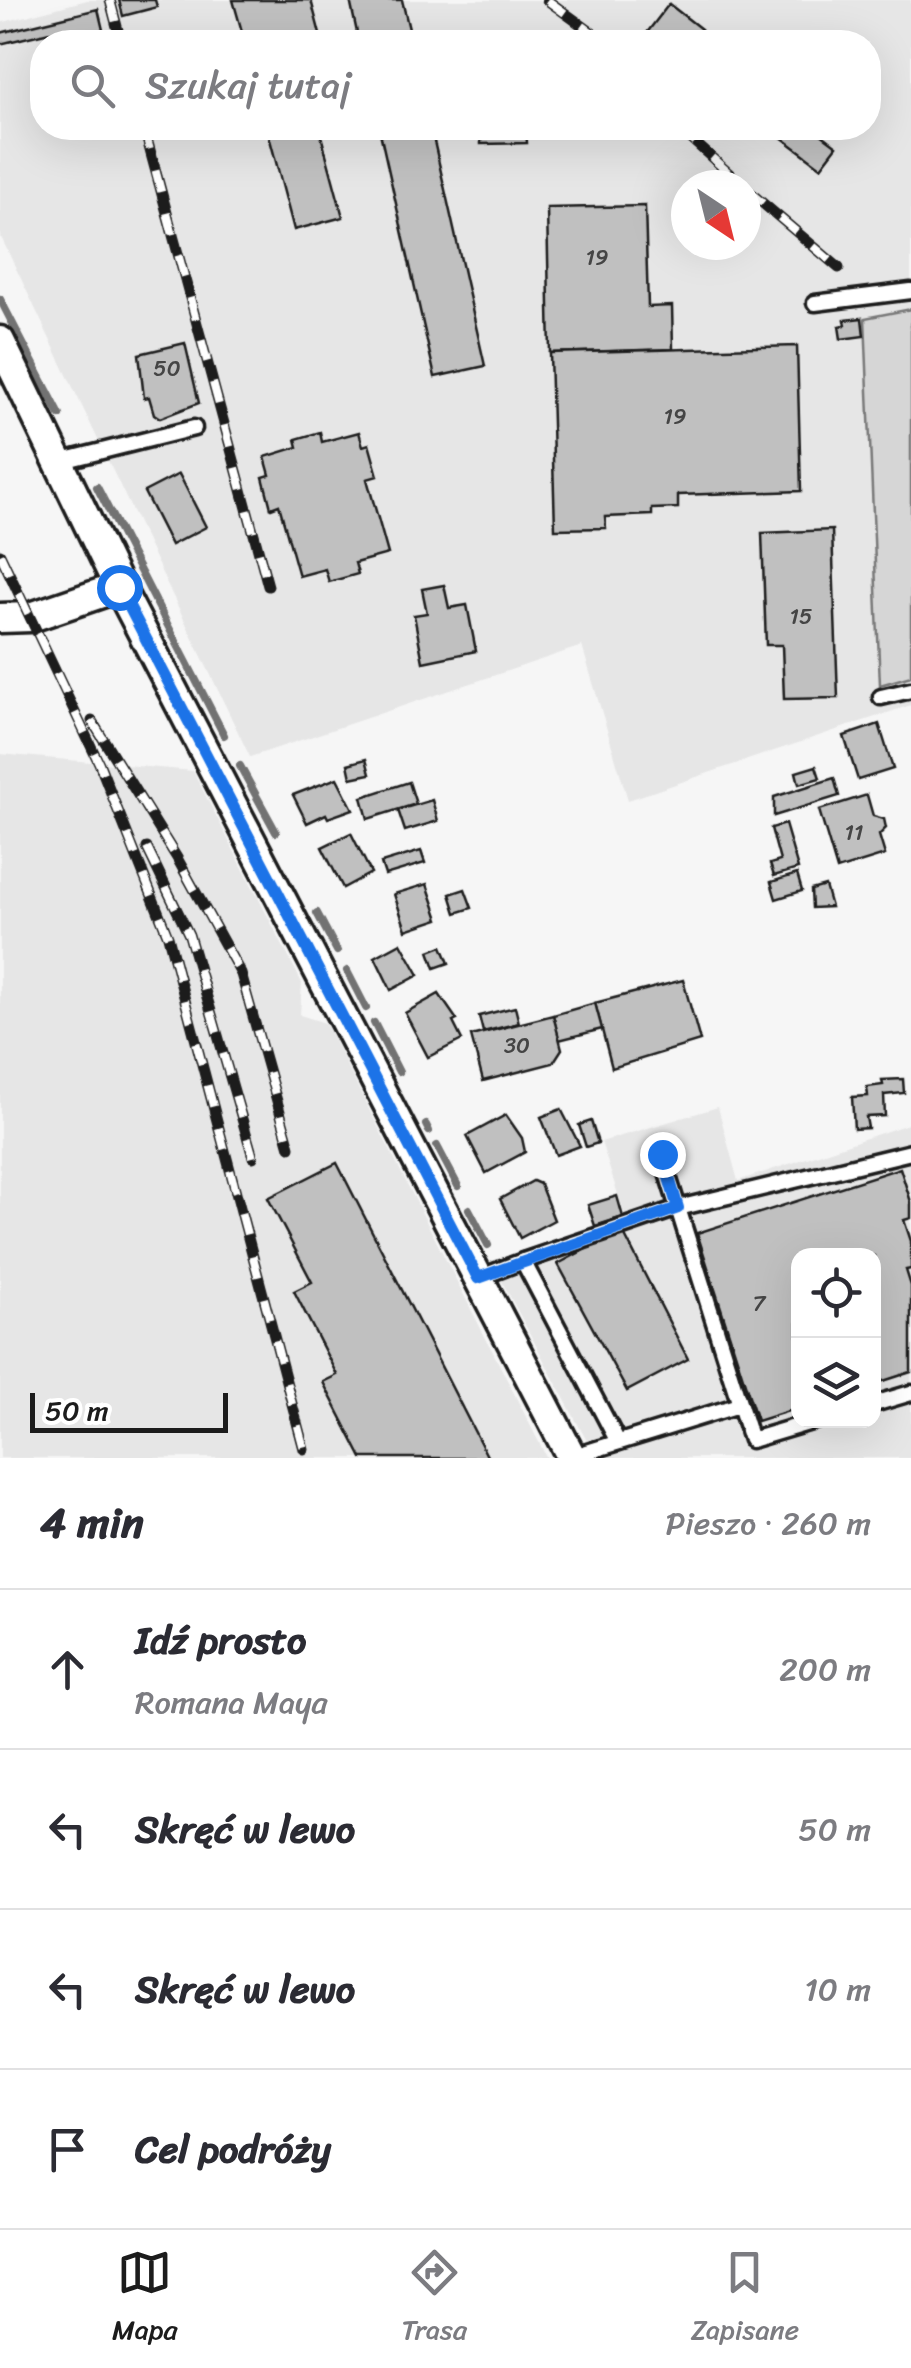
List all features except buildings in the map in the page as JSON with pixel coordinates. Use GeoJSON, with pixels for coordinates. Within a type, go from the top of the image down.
{"type":"FeatureCollection","features":[{"type":"Feature","properties":{"kind":"street"},"geometry":{"type":"LineString","coordinates":[[0,342],[119,587],[572,1458]]}},
{"type":"Feature","properties":{"kind":"street"},"geometry":{"type":"LineString","coordinates":[[0,618],[31,617],[119,587]]}},
{"type":"Feature","properties":{"kind":"lane"},"geometry":{"type":"LineString","coordinates":[[815,303],[911,291]]}},
{"type":"Feature","properties":{"kind":"lane"},"geometry":{"type":"LineString","coordinates":[[58,462],[194,428]]}},
{"type":"Feature","properties":{"kind":"lane"},"geometry":{"type":"LineString","coordinates":[[881,697],[911,690]]}},
{"type":"Feature","properties":{"kind":"lane"},"geometry":{"type":"LineString","coordinates":[[478,1278],[678,1208],[911,1152]]}},
{"type":"Feature","properties":{"kind":"lane"},"geometry":{"type":"LineString","coordinates":[[662,1154],[750,1440],[791,1428]]}},
{"type":"Feature","properties":{"kind":"lane"},"geometry":{"type":"LineString","coordinates":[[523,1261],[610,1449]]}},
{"type":"Feature","properties":{"kind":"lane"},"geometry":{"type":"LineString","coordinates":[[881,1402],[911,1393]]}},
{"type":"Feature","properties":{"kind":"lane"},"geometry":{"type":"LineString","coordinates":[[572,1458],[739,1405]]}},
{"type":"Feature","properties":{"kind":"shaded area"},"geometry":{"type":"Polygon","coordinates":[[[87,0],[911,0],[911,705],[628,800],[582,646],[250,757],[0,235],[0,23],[87,0]]]}},
{"type":"Feature","properties":{"kind":"shaded area"},"geometry":{"type":"Polygon","coordinates":[[[911,309],[911,676],[880,685],[865,318],[911,309]]]}},
{"type":"Feature","properties":{"kind":"shaded area"},"geometry":{"type":"Polygon","coordinates":[[[0,754],[193,771],[302,983],[300,1015],[325,1023],[547,1458],[0,1458],[0,754]]]}},
{"type":"Feature","properties":{"kind":"shaded area"},"geometry":{"type":"Polygon","coordinates":[[[718,1107],[738,1181],[911,1123],[911,1458],[596,1458],[491,1261],[625,1216],[601,1142],[718,1107]]]}},
{"type":"Feature","properties":{"kind":"waterway"},"geometry":{"type":"LineString","coordinates":[[0,299],[60,415]]}},
{"type":"Feature","properties":{"kind":"waterway"},"geometry":{"type":"LineString","coordinates":[[97,487],[224,735]]}},
{"type":"Feature","properties":{"kind":"waterway"},"geometry":{"type":"LineString","coordinates":[[240,766],[276,832]]}},
{"type":"Feature","properties":{"kind":"waterway"},"geometry":{"type":"LineString","coordinates":[[317,913],[337,951]]}},
{"type":"Feature","properties":{"kind":"waterway"},"geometry":{"type":"LineString","coordinates":[[347,971],[366,1008]]}},
{"type":"Feature","properties":{"kind":"waterway"},"geometry":{"type":"LineString","coordinates":[[374,1023],[399,1072]]}},
{"type":"Feature","properties":{"kind":"waterway"},"geometry":{"type":"LineString","coordinates":[[426,1125],[429,1131]]}},
{"type":"Feature","properties":{"kind":"waterway"},"geometry":{"type":"LineString","coordinates":[[437,1146],[458,1186]]}},
{"type":"Feature","properties":{"kind":"waterway"},"geometry":{"type":"LineString","coordinates":[[469,1209],[488,1245]]}},
{"type":"Feature","properties":{"kind":"railway"},"geometry":{"type":"LineString","coordinates":[[110,0],[118,30]]}},
{"type":"Feature","properties":{"kind":"railway"},"geometry":{"type":"LineString","coordinates":[[547,0],[588,30]]}},
{"type":"Feature","properties":{"kind":"railway"},"geometry":{"type":"LineString","coordinates":[[147,140],[268,586]]}},
{"type":"Feature","properties":{"kind":"railway"},"geometry":{"type":"LineString","coordinates":[[692,140],[725,170]]}},
{"type":"Feature","properties":{"kind":"railway"},"geometry":{"type":"LineString","coordinates":[[761,202],[839,268]]}},
{"type":"Feature","properties":{"kind":"railway"},"geometry":{"type":"LineString","coordinates":[[0,554],[99,763],[168,936],[304,1449]]}},
{"type":"Feature","properties":{"kind":"railway"},"geometry":{"type":"LineString","coordinates":[[92,721],[177,858],[241,974],[290,1147]]}},
{"type":"Feature","properties":{"kind":"railway"},"geometry":{"type":"LineString","coordinates":[[147,848],[189,935],[253,1157]]}},
{"type":"Feature","properties":{"kind":"route"},"geometry":{"type":"LineString","coordinates":[[119,587],[478,1278],[678,1208],[662,1154]]}}]}
